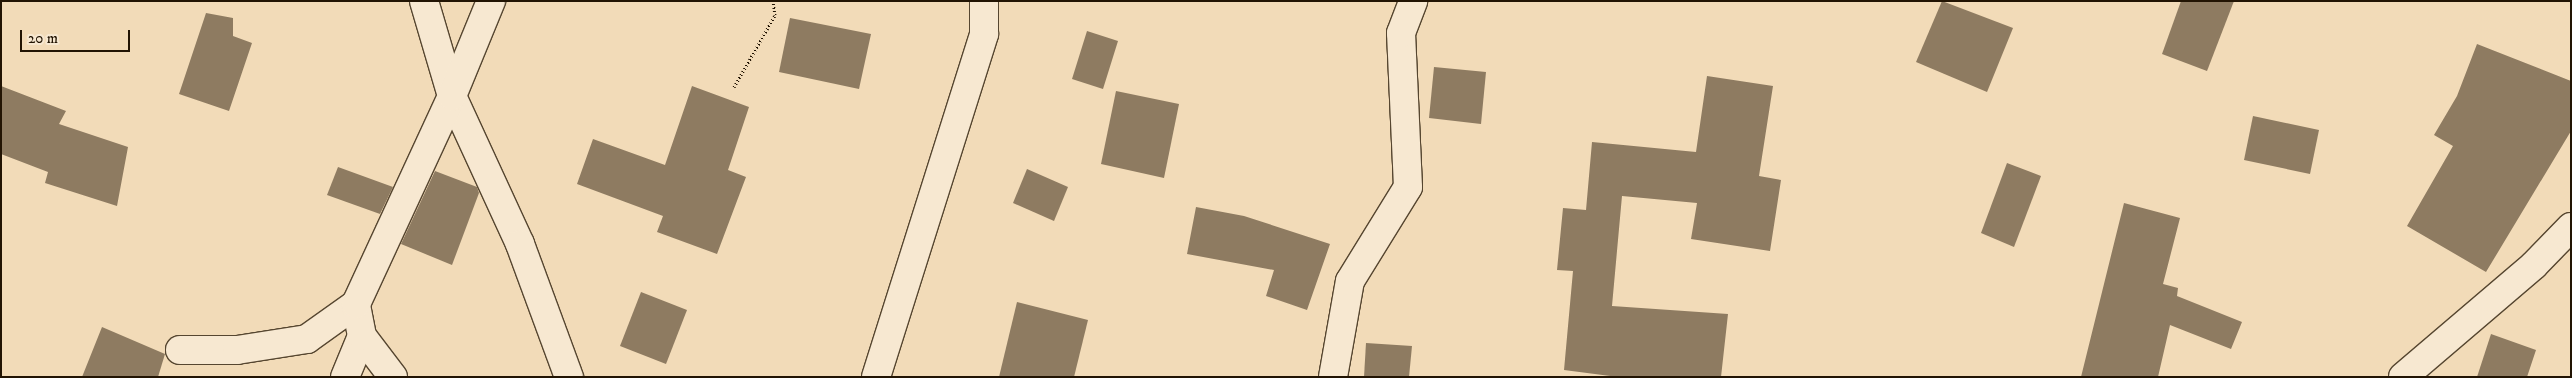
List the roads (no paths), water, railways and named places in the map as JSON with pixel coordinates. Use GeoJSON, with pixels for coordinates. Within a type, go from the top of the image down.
{"type":"FeatureCollection","features":[{"type":"Feature","properties":{"kind":"street"},"geometry":{"type":"LineString","coordinates":[[424,1],[452,96],[520,244],[569,377]]}},
{"type":"Feature","properties":{"kind":"street"},"geometry":{"type":"LineString","coordinates":[[180,350],[237,350],[307,339],[356,304],[452,96],[491,1]]}},
{"type":"Feature","properties":{"kind":"street"},"geometry":{"type":"LineString","coordinates":[[876,377],[984,34],[984,1]]}},
{"type":"Feature","properties":{"kind":"street"},"geometry":{"type":"LineString","coordinates":[[1333,377],[1350,281],[1408,187],[1401,33],[1413,1]]}},
{"type":"Feature","properties":{"kind":"street"},"geometry":{"type":"LineString","coordinates":[[2403,377],[2534,265],[2571,227]]}},
{"type":"Feature","properties":{"kind":"street"},"geometry":{"type":"LineString","coordinates":[[356,304],[362,336],[393,377]]}},
{"type":"Feature","properties":{"kind":"street"},"geometry":{"type":"LineString","coordinates":[[345,377],[362,336]]}}]}
